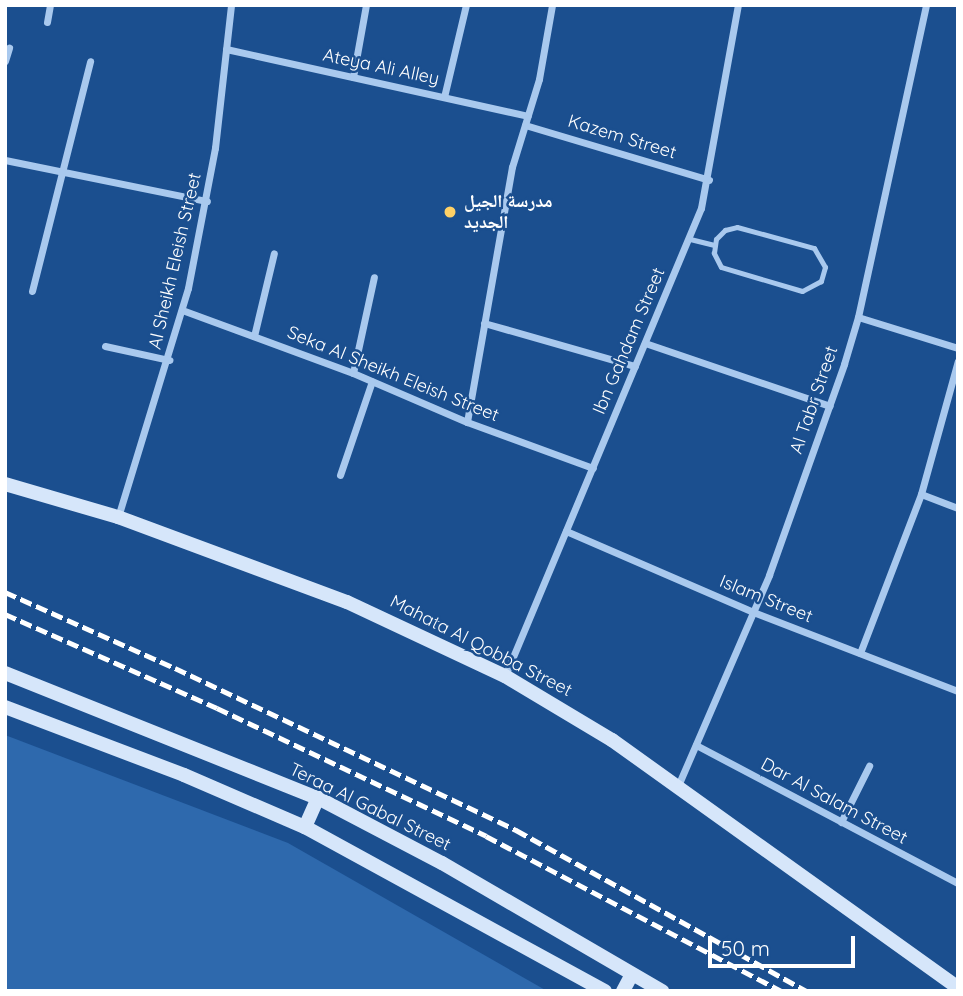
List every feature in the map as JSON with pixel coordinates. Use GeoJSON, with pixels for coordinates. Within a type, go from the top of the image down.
{"type":"FeatureCollection","features":[{"type":"Feature","properties":{"kind":"main road","name":"Mahata Al Qobba Street"},"geometry":{"type":"LineString","coordinates":[[5,484],[118,517],[347,602],[505,676],[612,740],[958,988]]}},
{"type":"Feature","properties":{"kind":"main road","name":"Teraa Al Gabal Street"},"geometry":{"type":"LineString","coordinates":[[5,673],[318,798],[442,863],[662,991]]}},
{"type":"Feature","properties":{"kind":"main road"},"geometry":{"type":"LineString","coordinates":[[5,707],[184,775],[305,827],[605,991]]}},
{"type":"Feature","properties":{"kind":"main road"},"geometry":{"type":"LineString","coordinates":[[305,827],[318,798]]}},
{"type":"Feature","properties":{"kind":"main road"},"geometry":{"type":"LineString","coordinates":[[622,991],[632,974]]}},
{"type":"Feature","properties":{"kind":"street"},"geometry":{"type":"LineString","coordinates":[[47,23],[50,5]]}},
{"type":"Feature","properties":{"kind":"street","name":"Al Sheikh Eleish Street"},"geometry":{"type":"LineString","coordinates":[[118,517],[169,360],[207,201],[231,5]]}},
{"type":"Feature","properties":{"kind":"street"},"geometry":{"type":"LineString","coordinates":[[353,77],[366,5]]}},
{"type":"Feature","properties":{"kind":"street"},"geometry":{"type":"LineString","coordinates":[[444,97],[466,5]]}},
{"type":"Feature","properties":{"kind":"street"},"geometry":{"type":"LineString","coordinates":[[467,422],[512,167],[539,79],[552,5]]}},
{"type":"Feature","properties":{"kind":"street","name":"Ibn Gahdam Street"},"geometry":{"type":"LineString","coordinates":[[505,676],[690,239],[709,180],[738,5]]}},
{"type":"Feature","properties":{"kind":"street","name":"Al Tabr Street"},"geometry":{"type":"LineString","coordinates":[[677,788],[753,612],[830,405],[858,317],[926,5]]}},
{"type":"Feature","properties":{"kind":"street"},"geometry":{"type":"LineString","coordinates":[[5,61],[9,48]]}},
{"type":"Feature","properties":{"kind":"street","name":"Ateya Ali Alley"},"geometry":{"type":"LineString","coordinates":[[226,50],[528,116]]}},
{"type":"Feature","properties":{"kind":"street"},"geometry":{"type":"LineString","coordinates":[[32,290],[90,61]]}},
{"type":"Feature","properties":{"kind":"street","name":"Kazem Street"},"geometry":{"type":"LineString","coordinates":[[526,125],[709,180]]}},
{"type":"Feature","properties":{"kind":"street"},"geometry":{"type":"LineString","coordinates":[[5,160],[207,201]]}},
{"type":"Feature","properties":{"kind":"street"},"geometry":{"type":"LineString","coordinates":[[254,336],[274,253]]}},
{"type":"Feature","properties":{"kind":"street"},"geometry":{"type":"LineString","coordinates":[[353,373],[374,277]]}},
{"type":"Feature","properties":{"kind":"street","name":"Seka Al Sheikh Eleish Street"},"geometry":{"type":"LineString","coordinates":[[182,310],[353,373],[467,422],[593,468]]}},
{"type":"Feature","properties":{"kind":"street"},"geometry":{"type":"LineString","coordinates":[[858,317],[958,348]]}},
{"type":"Feature","properties":{"kind":"street"},"geometry":{"type":"LineString","coordinates":[[484,323],[635,366]]}},
{"type":"Feature","properties":{"kind":"street"},"geometry":{"type":"LineString","coordinates":[[645,343],[830,405]]}},
{"type":"Feature","properties":{"kind":"street"},"geometry":{"type":"LineString","coordinates":[[105,346],[169,360]]}},
{"type":"Feature","properties":{"kind":"street"},"geometry":{"type":"LineString","coordinates":[[860,653],[922,494],[958,361]]}},
{"type":"Feature","properties":{"kind":"street"},"geometry":{"type":"LineString","coordinates":[[340,475],[372,381]]}},
{"type":"Feature","properties":{"kind":"street"},"geometry":{"type":"LineString","coordinates":[[922,494],[958,508]]}},
{"type":"Feature","properties":{"kind":"street","name":"Islam Street"},"geometry":{"type":"LineString","coordinates":[[566,531],[753,612],[958,691]]}},
{"type":"Feature","properties":{"kind":"street","name":"Dar Al Salam Street"},"geometry":{"type":"LineString","coordinates":[[696,745],[958,883]]}},
{"type":"Feature","properties":{"kind":"street"},"geometry":{"type":"LineString","coordinates":[[841,822],[870,766]]}},
{"type":"Feature","properties":{"kind":"lane"},"geometry":{"type":"LineString","coordinates":[[737,227],[808,245],[823,260],[824,274],[809,290],[794,290],[727,271],[716,260],[714,245],[725,230],[737,227]]}},
{"type":"Feature","properties":{"kind":"lane"},"geometry":{"type":"LineString","coordinates":[[690,239],[714,245]]}},
{"type":"Feature","properties":{"kind":"shaded area"},"geometry":{"type":"Polygon","coordinates":[[[5,735],[288,843],[547,991],[5,991],[5,735]]]}},
{"type":"Feature","properties":{"kind":"railway"},"geometry":{"type":"LineString","coordinates":[[5,592],[175,668],[516,830],[807,991]]}},
{"type":"Feature","properties":{"kind":"railway"},"geometry":{"type":"LineString","coordinates":[[5,614],[217,708],[486,836],[781,991]]}},
{"type":"Feature","properties":{"kind":"place","name":"مدرسة الجيل الجديد"},"geometry":{"type":"Point","coordinates":[450,212]}}]}
